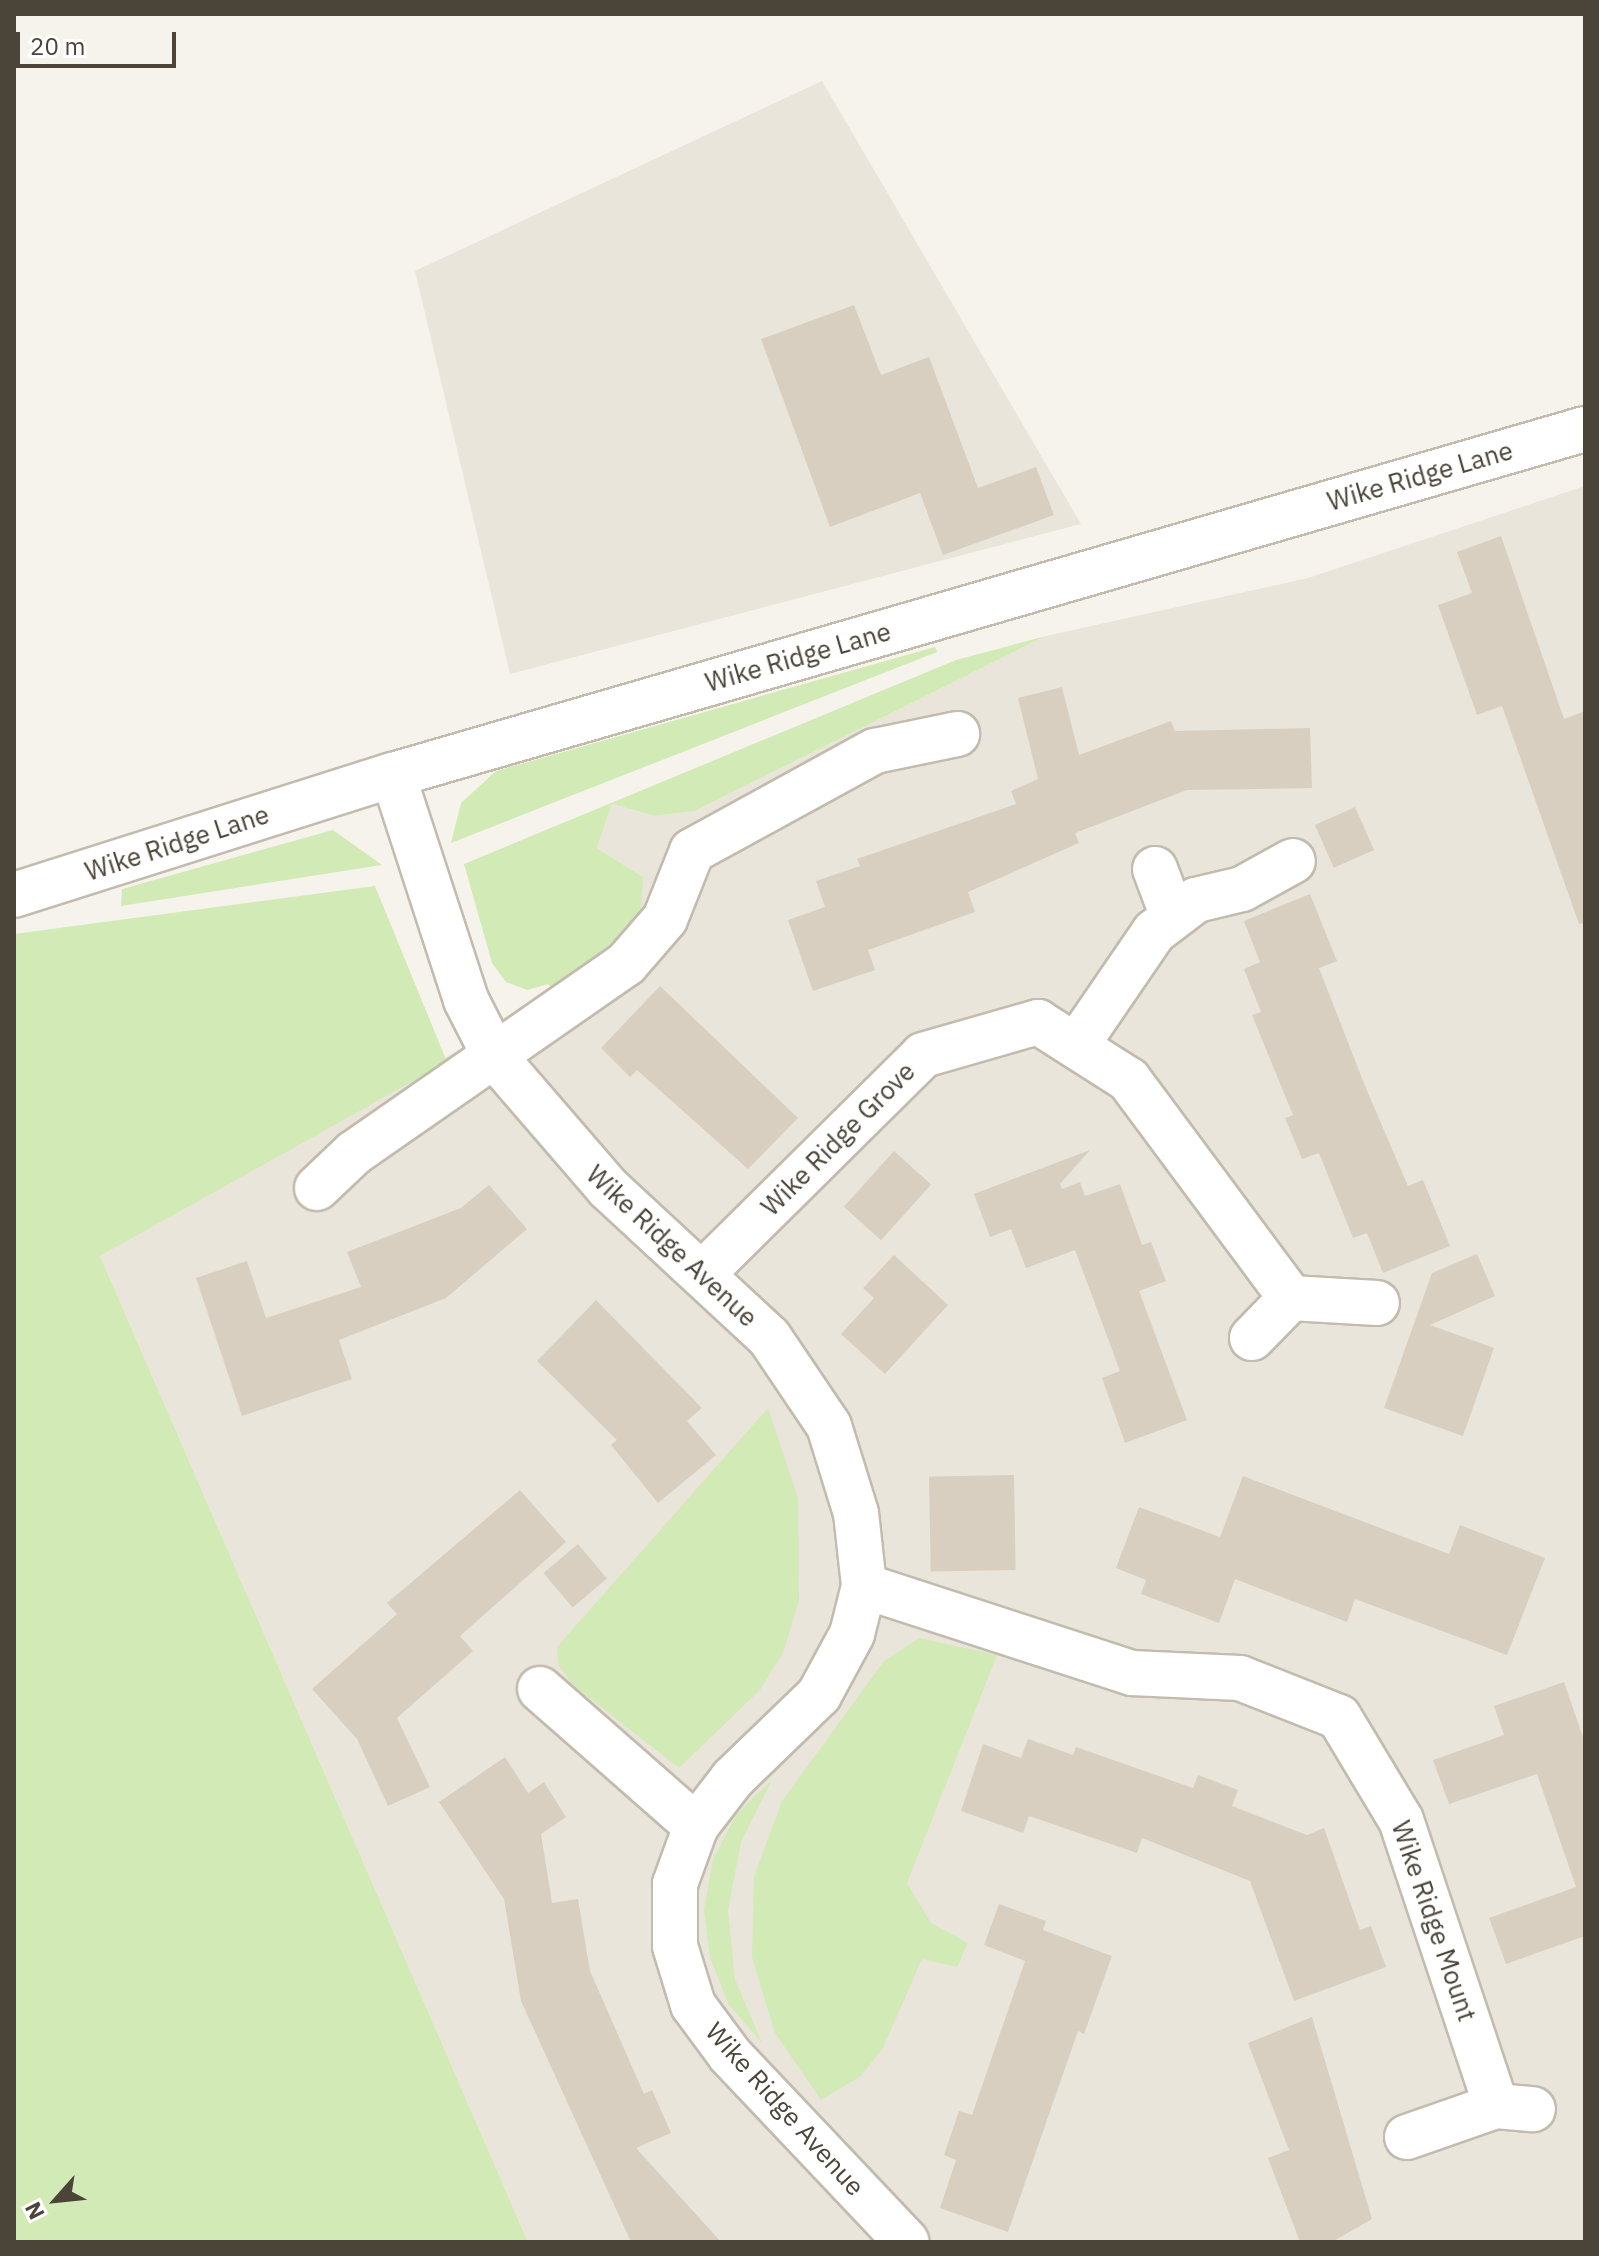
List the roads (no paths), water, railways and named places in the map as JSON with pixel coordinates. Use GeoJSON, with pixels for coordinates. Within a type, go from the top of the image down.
{"type":"FeatureCollection","features":[{"type":"Feature","properties":{"kind":"street","name":"Wike Ridge Lane"},"geometry":{"type":"LineString","coordinates":[[14,895],[393,775],[1585,429]]}},
{"type":"Feature","properties":{"kind":"street"},"geometry":{"type":"LineString","coordinates":[[317,1188],[354,1153],[626,964],[665,919],[692,851],[875,751],[957,734]]}},
{"type":"Feature","properties":{"kind":"street","name":"Wike Ridge Avenue"},"geometry":{"type":"LineString","coordinates":[[393,775],[466,1000],[495,1057],[608,1188],[704,1272],[769,1337],[829,1426],[856,1513],[864,1586],[852,1634],[819,1695],[733,1778],[696,1826],[675,1884],[675,1946],[693,2005],[730,2055],[907,2242]]}},
{"type":"Feature","properties":{"kind":"street"},"geometry":{"type":"LineString","coordinates":[[1076,1046],[1154,932],[1196,900],[1242,889],[1293,861]]}},
{"type":"Feature","properties":{"kind":"street"},"geometry":{"type":"LineString","coordinates":[[1155,869],[1173,917]]}},
{"type":"Feature","properties":{"kind":"street","name":"Wike Ridge Grove"},"geometry":{"type":"LineString","coordinates":[[704,1272],[923,1055],[1038,1022],[1129,1080],[1291,1298]]}},
{"type":"Feature","properties":{"kind":"street"},"geometry":{"type":"LineString","coordinates":[[1252,1338],[1291,1298],[1377,1303]]}},
{"type":"Feature","properties":{"kind":"street","name":"Wike Ridge Mount"},"geometry":{"type":"LineString","coordinates":[[864,1586],[1132,1673],[1240,1678],[1339,1717],[1401,1820],[1514,2107],[1407,2137]]}},
{"type":"Feature","properties":{"kind":"street"},"geometry":{"type":"LineString","coordinates":[[540,1689],[696,1826]]}}]}
